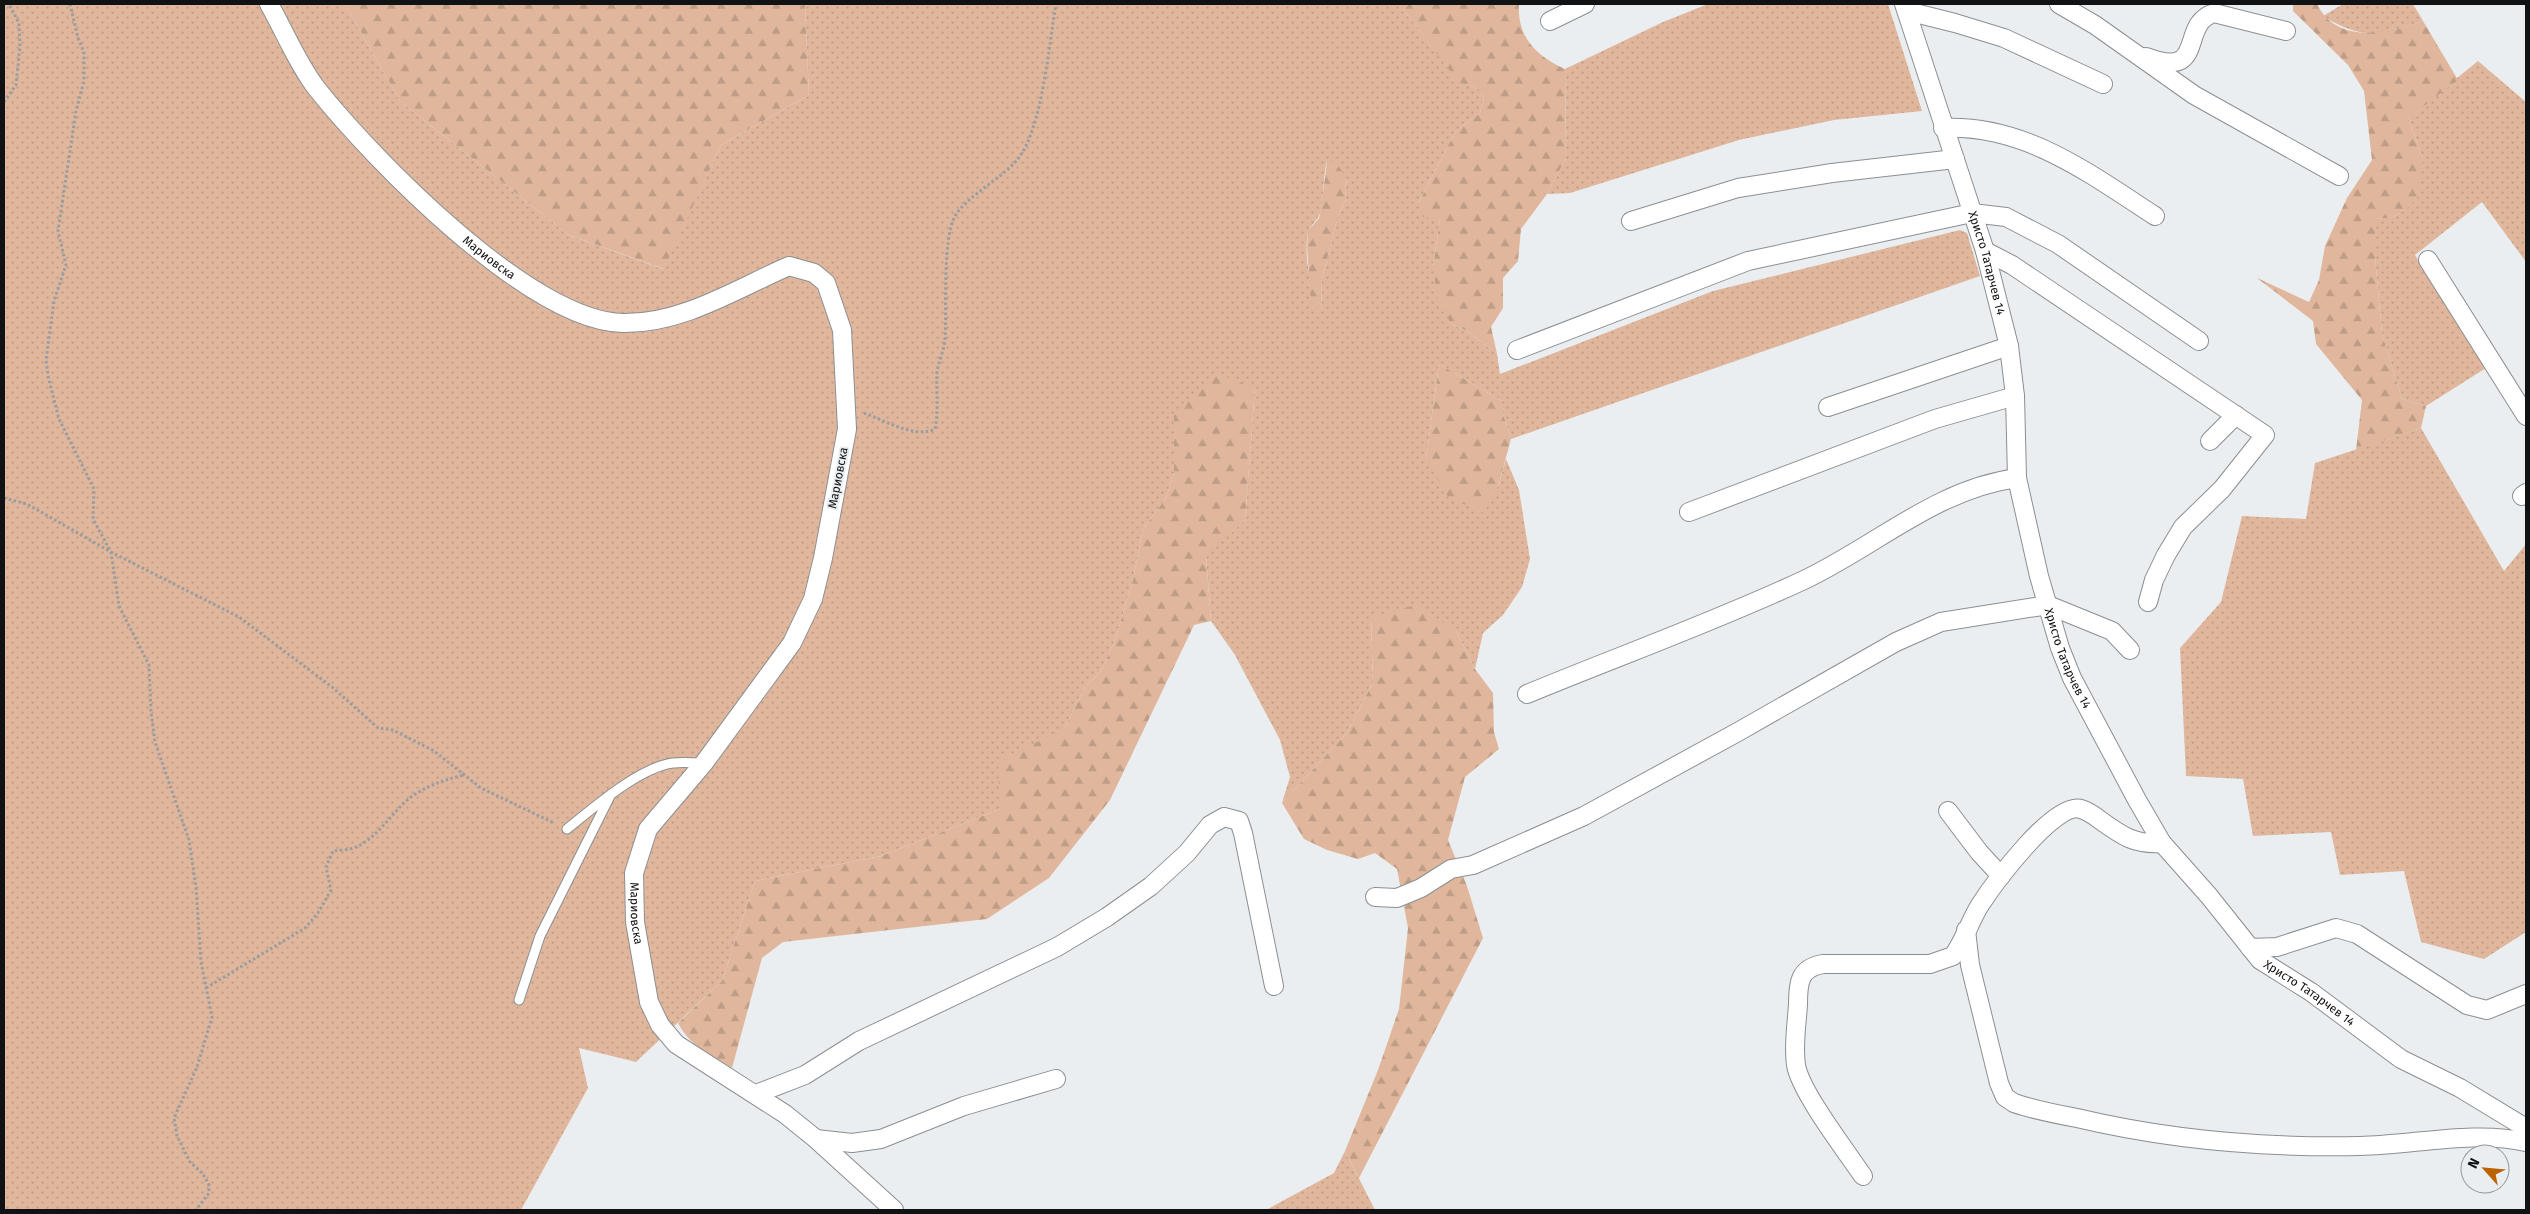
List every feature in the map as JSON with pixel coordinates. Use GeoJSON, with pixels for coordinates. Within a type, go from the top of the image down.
{"type":"FeatureCollection","features":[{"type":"Feature","properties":{"kind":"street","name":"Мариовска"},"geometry":{"type":"LineString","coordinates":[[269,4],[298,62],[317,89],[372,151],[498,266],[533,291],[574,312],[621,323],[645,323],[668,318],[700,306],[789,266],[814,273],[826,283],[842,330],[847,430],[813,599],[792,644],[704,763],[648,829],[634,873],[636,922],[649,1002],[660,1024],[676,1044],[756,1094],[816,1139],[894,1210]]}},
{"type":"Feature","properties":{"kind":"street"},"geometry":{"type":"LineString","coordinates":[[1550,21],[1586,4]]}},
{"type":"Feature","properties":{"kind":"street"},"geometry":{"type":"LineString","coordinates":[[2059,4],[2194,95],[2339,176]]}},
{"type":"Feature","properties":{"kind":"street"},"geometry":{"type":"LineString","coordinates":[[1906,8],[2004,38],[2103,84]]}},
{"type":"Feature","properties":{"kind":"street","name":"Христо Татарчев 14"},"geometry":{"type":"LineString","coordinates":[[1906,8],[1943,128],[1985,251],[2009,346],[2015,396],[2018,478],[2027,529],[2048,605],[2072,678],[2112,755],[2162,843],[2209,896],[2260,960],[2311,992],[2401,1059],[2460,1088],[2526,1128]]}},
{"type":"Feature","properties":{"kind":"street"},"geometry":{"type":"LineString","coordinates":[[2123,46],[2161,62],[2178,63],[2184,58],[2202,20],[2214,14],[2286,31]]}},
{"type":"Feature","properties":{"kind":"street"},"geometry":{"type":"LineString","coordinates":[[1943,128],[1974,128],[2029,141],[2076,165],[2156,216]]}},
{"type":"Feature","properties":{"kind":"street"},"geometry":{"type":"LineString","coordinates":[[1631,221],[1738,188],[1832,173],[1955,159]]}},
{"type":"Feature","properties":{"kind":"street"},"geometry":{"type":"LineString","coordinates":[[1517,350],[1748,261],[1972,213],[2006,217],[2058,244],[2199,341]]}},
{"type":"Feature","properties":{"kind":"street"},"geometry":{"type":"LineString","coordinates":[[1985,251],[2012,265],[2266,435],[2222,490],[2183,527],[2154,580],[2148,602]]}},
{"type":"Feature","properties":{"kind":"street"},"geometry":{"type":"LineString","coordinates":[[2428,260],[2526,416]]}},
{"type":"Feature","properties":{"kind":"street"},"geometry":{"type":"LineString","coordinates":[[1828,407],[2009,346]]}},
{"type":"Feature","properties":{"kind":"street"},"geometry":{"type":"LineString","coordinates":[[1689,512],[1935,419],[2015,396]]}},
{"type":"Feature","properties":{"kind":"street"},"geometry":{"type":"LineString","coordinates":[[2210,441],[2236,415]]}},
{"type":"Feature","properties":{"kind":"street"},"geometry":{"type":"LineString","coordinates":[[1527,694],[1804,580],[1957,493],[1990,482],[2018,478]]}},
{"type":"Feature","properties":{"kind":"street"},"geometry":{"type":"LineString","coordinates":[[1376,897],[1397,898],[1421,888],[1451,869],[1473,865],[1584,816],[1922,629],[1960,617],[2048,605],[2112,631],[2130,650]]}},
{"type":"Feature","properties":{"kind":"street"},"geometry":{"type":"LineString","coordinates":[[1863,1176],[1806,1089],[1797,1071],[1798,999],[1802,978],[1812,966],[1823,964],[1939,962],[1953,956],[1966,930],[2001,876],[2023,849],[2056,817],[2074,808],[2081,809],[2142,844],[2162,843]]}},
{"type":"Feature","properties":{"kind":"street"},"geometry":{"type":"LineString","coordinates":[[1948,811],[1979,852],[2001,876]]}},
{"type":"Feature","properties":{"kind":"street"},"geometry":{"type":"LineString","coordinates":[[756,1094],[806,1075],[859,1041],[1057,947],[1108,917],[1150,886],[1187,852],[1210,825],[1224,817],[1239,821],[1243,833],[1274,986]]}},
{"type":"Feature","properties":{"kind":"street"},"geometry":{"type":"LineString","coordinates":[[2250,948],[2277,947],[2336,928],[2357,934],[2467,1005],[2488,1010],[2526,994]]}},
{"type":"Feature","properties":{"kind":"street"},"geometry":{"type":"LineString","coordinates":[[1966,930],[1970,965],[1999,1083],[2005,1097],[2014,1103],[2123,1129],[2165,1136],[2290,1147],[2362,1146],[2482,1138],[2526,1142]]}},
{"type":"Feature","properties":{"kind":"street"},"geometry":{"type":"LineString","coordinates":[[816,1139],[852,1143],[880,1139],[964,1106],[1056,1079]]}},
{"type":"Feature","properties":{"kind":"lane"},"geometry":{"type":"LineString","coordinates":[[567,829],[611,794],[648,772],[671,763],[704,763]]}},
{"type":"Feature","properties":{"kind":"lane"},"geometry":{"type":"LineString","coordinates":[[519,1000],[540,936],[611,794]]}},
{"type":"Feature","properties":{"kind":"path"},"geometry":{"type":"LineString","coordinates":[[4,102],[16,85],[20,46],[19,23],[9,4]]}},
{"type":"Feature","properties":{"kind":"path"},"geometry":{"type":"LineString","coordinates":[[70,4],[78,38],[84,52],[84,81],[76,111],[58,231],[66,266],[54,301],[46,360],[59,419],[78,460],[92,482],[94,489],[93,520],[111,552],[119,606],[150,664],[150,712],[154,742],[189,840],[196,888],[201,962],[212,1016],[197,1067],[174,1118],[177,1136],[190,1162],[203,1174],[210,1185],[209,1193],[196,1210]]}},
{"type":"Feature","properties":{"kind":"path"},"geometry":{"type":"LineString","coordinates":[[847,407],[912,431],[927,433],[935,429],[938,413],[937,372],[945,342],[947,271],[951,230],[956,215],[1017,161],[1027,145],[1035,123],[1056,4]]}},
{"type":"Feature","properties":{"kind":"path"},"geometry":{"type":"LineString","coordinates":[[4,498],[27,504],[111,552],[239,617],[332,688],[378,728],[393,730],[434,751],[481,788],[567,829]]}},
{"type":"Feature","properties":{"kind":"path"},"geometry":{"type":"LineString","coordinates":[[206,988],[305,928],[318,913],[332,890],[326,867],[334,851],[356,848],[416,793],[441,781],[464,775]]}},
{"type":"Feature","properties":{"kind":"green space"},"geometry":{"type":"Polygon","coordinates":[[[4,4],[345,4],[400,101],[569,235],[663,269],[721,145],[809,95],[805,4],[1409,4],[1404,10],[1459,82],[1473,86],[1484,97],[1480,113],[1455,132],[1419,202],[1440,219],[1433,267],[1451,324],[1467,331],[1497,354],[1500,374],[1713,291],[1960,230],[1967,233],[1980,276],[1511,439],[1502,411],[1502,401],[1439,364],[1426,459],[1498,487],[1506,459],[1519,490],[1530,559],[1522,587],[1503,615],[1483,633],[1475,669],[1456,631],[1371,617],[1373,682],[1347,733],[1282,803],[1290,777],[1280,740],[1235,655],[1211,621],[1206,555],[1245,520],[1255,388],[1174,415],[1174,473],[1166,498],[1143,529],[1133,580],[1116,637],[1102,670],[1085,687],[1064,729],[1000,809],[881,856],[755,881],[722,981],[636,1062],[579,1048],[588,1088],[521,1210],[4,1210],[4,4]],[[1327,161],[1321,210],[1308,233],[1308,264],[1321,312],[1322,279],[1338,216],[1346,199],[1345,189],[1347,180],[1327,161]]]}},
{"type":"Feature","properties":{"kind":"green space"},"geometry":{"type":"Polygon","coordinates":[[[345,4],[805,4],[809,95],[721,145],[664,269],[569,235],[400,101],[345,4]]]}},
{"type":"Feature","properties":{"kind":"green space"},"geometry":{"type":"Polygon","coordinates":[[[1409,4],[1519,4],[1521,26],[1530,44],[1545,58],[1565,69],[1566,158],[1547,194],[1521,229],[1518,261],[1503,278],[1503,308],[1491,327],[1497,354],[1467,331],[1451,324],[1437,297],[1433,267],[1440,219],[1423,217],[1419,202],[1455,132],[1480,113],[1484,97],[1473,86],[1459,83],[1404,10],[1409,4]]]}},
{"type":"Feature","properties":{"kind":"green space"},"geometry":{"type":"Polygon","coordinates":[[[1708,4],[1888,4],[1922,111],[1834,120],[1739,140],[1570,193],[1547,194],[1566,158],[1565,69],[1663,22],[1708,4]]]}},
{"type":"Feature","properties":{"kind":"green space"},"geometry":{"type":"Polygon","coordinates":[[[2293,4],[2317,4],[2326,17],[2337,26],[2350,31],[2365,33],[2395,30],[2423,21],[2458,80],[2408,118],[2423,159],[2419,196],[2406,209],[2391,218],[2375,219],[2375,257],[2382,334],[2402,399],[2426,406],[2421,428],[2356,450],[2362,400],[2316,344],[2313,321],[2257,278],[2309,302],[2319,280],[2325,246],[2347,198],[2372,160],[2364,91],[2348,65],[2293,11],[2293,4]]]}},
{"type":"Feature","properties":{"kind":"green space"},"geometry":{"type":"Polygon","coordinates":[[[2343,4],[2413,4],[2423,21],[2395,30],[2372,33],[2361,32],[2337,24],[2323,16],[2343,4]]]}},
{"type":"Feature","properties":{"kind":"green space"},"geometry":{"type":"Polygon","coordinates":[[[2478,61],[2526,102],[2526,262],[2482,202],[2415,255],[2486,368],[2426,406],[2402,399],[2382,334],[2375,257],[2375,219],[2391,218],[2406,209],[2423,159],[2408,118],[2478,61]]]}},
{"type":"Feature","properties":{"kind":"green space"},"geometry":{"type":"Polygon","coordinates":[[[1327,161],[1337,163],[1347,180],[1345,189],[1346,199],[1338,216],[1322,279],[1321,313],[1311,302],[1307,247],[1308,231],[1319,218],[1327,161]]]}},
{"type":"Feature","properties":{"kind":"green space"},"geometry":{"type":"Polygon","coordinates":[[[1439,364],[1502,401],[1502,411],[1511,439],[1498,487],[1484,513],[1448,497],[1426,459],[1439,364]]]}},
{"type":"Feature","properties":{"kind":"green space"},"geometry":{"type":"Polygon","coordinates":[[[1215,373],[1255,388],[1245,520],[1206,556],[1211,621],[1194,625],[1110,800],[1049,878],[987,919],[783,942],[762,958],[732,1068],[701,1049],[688,1038],[678,1023],[722,981],[755,881],[881,856],[1000,809],[998,761],[1064,729],[1085,687],[1102,670],[1116,637],[1133,580],[1143,529],[1166,498],[1174,473],[1174,415],[1215,373]]]}},
{"type":"Feature","properties":{"kind":"green space"},"geometry":{"type":"Polygon","coordinates":[[[2421,428],[2504,571],[2526,544],[2526,932],[2484,959],[2421,942],[2404,871],[2340,875],[2331,832],[2253,836],[2243,779],[2186,776],[2180,648],[2221,602],[2242,516],[2306,519],[2315,463],[2421,428]]]}},
{"type":"Feature","properties":{"kind":"green space"},"geometry":{"type":"Polygon","coordinates":[[[1416,605],[1456,631],[1475,669],[1493,693],[1494,732],[1499,749],[1465,777],[1448,840],[1467,886],[1483,938],[1359,1178],[1345,1151],[1378,1070],[1399,1009],[1408,928],[1397,869],[1375,853],[1358,859],[1327,850],[1304,839],[1282,803],[1347,733],[1373,682],[1371,617],[1416,605]]]}},
{"type":"Feature","properties":{"kind":"green space"},"geometry":{"type":"Polygon","coordinates":[[[1345,1151],[1375,1210],[1266,1210],[1334,1173],[1345,1151]]]}}]}
